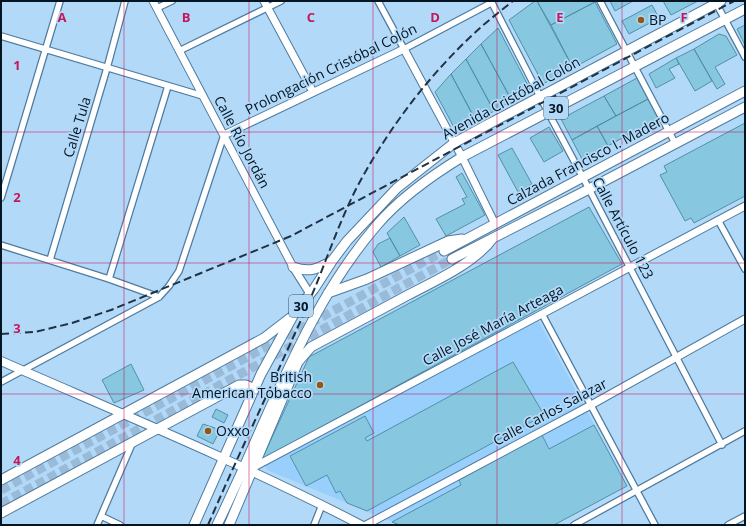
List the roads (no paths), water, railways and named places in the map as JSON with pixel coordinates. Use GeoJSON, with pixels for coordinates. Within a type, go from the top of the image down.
{"type":"FeatureCollection","features":[{"type":"Feature","properties":{"kind":"main road","name":"Avenida Cristóbal Colón"},"geometry":{"type":"LineString","coordinates":[[254,389],[294,314],[347,242],[398,188],[454,143],[717,2]]}},
{"type":"Feature","properties":{"kind":"main road","name":"Avenida Cristóbal Colón"},"geometry":{"type":"LineString","coordinates":[[250,468],[294,355],[328,293],[348,260],[378,224],[405,197],[434,175],[462,157],[745,9]]}},
{"type":"Feature","properties":{"kind":"main road","name":"Calzada Francisco I. Madero"},"geometry":{"type":"LineString","coordinates":[[444,251],[745,91]]}},
{"type":"Feature","properties":{"kind":"main road","name":"Calzada Francisco I. Madero"},"geometry":{"type":"LineString","coordinates":[[452,259],[590,189],[745,106]]}},
{"type":"Feature","properties":{"kind":"main road"},"geometry":{"type":"LineString","coordinates":[[370,216],[378,224]]}},
{"type":"Feature","properties":{"kind":"main road"},"geometry":{"type":"LineString","coordinates":[[328,293],[367,279],[448,241],[468,238]]}},
{"type":"Feature","properties":{"kind":"main road"},"geometry":{"type":"LineString","coordinates":[[250,468],[298,362],[311,347],[432,282],[474,257],[486,247],[493,238]]}},
{"type":"Feature","properties":{"kind":"main road"},"geometry":{"type":"LineString","coordinates":[[293,267],[307,270],[316,269],[332,261]]}},
{"type":"Feature","properties":{"kind":"main road"},"geometry":{"type":"LineString","coordinates":[[2,476],[124,414],[264,338],[294,314]]}},
{"type":"Feature","properties":{"kind":"main road"},"geometry":{"type":"LineString","coordinates":[[1,362],[223,458],[250,468],[361,525]]}},
{"type":"Feature","properties":{"kind":"main road"},"geometry":{"type":"LineString","coordinates":[[1,513],[132,444],[239,385],[246,385],[254,389]]}},
{"type":"Feature","properties":{"kind":"main road","name":"30"},"geometry":{"type":"LineString","coordinates":[[194,525],[254,389]]}},
{"type":"Feature","properties":{"kind":"main road","name":"30"},"geometry":{"type":"LineString","coordinates":[[218,525],[250,468]]}},
{"type":"Feature","properties":{"kind":"main road","name":"30"},"geometry":{"type":"LineString","coordinates":[[229,525],[250,468]]}},
{"type":"Feature","properties":{"kind":"street"},"geometry":{"type":"LineString","coordinates":[[1,198],[60,1]]}},
{"type":"Feature","properties":{"kind":"street","name":"Calle Tula"},"geometry":{"type":"LineString","coordinates":[[50,260],[107,68],[125,1]]}},
{"type":"Feature","properties":{"kind":"street","name":"Calle Río Jordán"},"geometry":{"type":"LineString","coordinates":[[153,1],[293,267],[310,294]]}},
{"type":"Feature","properties":{"kind":"street"},"geometry":{"type":"LineString","coordinates":[[157,8],[172,1]]}},
{"type":"Feature","properties":{"kind":"street"},"geometry":{"type":"LineString","coordinates":[[264,1],[313,92]]}},
{"type":"Feature","properties":{"kind":"street"},"geometry":{"type":"LineString","coordinates":[[179,51],[281,1]]}},
{"type":"Feature","properties":{"kind":"street"},"geometry":{"type":"LineString","coordinates":[[378,1],[462,157],[495,224]]}},
{"type":"Feature","properties":{"kind":"street"},"geometry":{"type":"LineString","coordinates":[[600,1],[675,143]]}},
{"type":"Feature","properties":{"kind":"street","name":"Prolongación Cristóbal Colón"},"geometry":{"type":"LineString","coordinates":[[224,135],[404,49],[491,2]]}},
{"type":"Feature","properties":{"kind":"street","name":"Calle Artículo 123"},"geometry":{"type":"LineString","coordinates":[[491,2],[722,444]]}},
{"type":"Feature","properties":{"kind":"street"},"geometry":{"type":"LineString","coordinates":[[717,2],[745,57]]}},
{"type":"Feature","properties":{"kind":"street"},"geometry":{"type":"LineString","coordinates":[[1,36],[203,96]]}},
{"type":"Feature","properties":{"kind":"street"},"geometry":{"type":"LineString","coordinates":[[109,279],[168,86]]}},
{"type":"Feature","properties":{"kind":"street"},"geometry":{"type":"LineString","coordinates":[[1,382],[159,297],[170,286],[179,271],[224,135]]}},
{"type":"Feature","properties":{"kind":"street","name":"Calle José María Arteaga"},"geometry":{"type":"LineString","coordinates":[[250,468],[745,206]]}},
{"type":"Feature","properties":{"kind":"street"},"geometry":{"type":"LineString","coordinates":[[718,220],[745,269]]}},
{"type":"Feature","properties":{"kind":"street"},"geometry":{"type":"LineString","coordinates":[[1,245],[109,279],[159,297]]}},
{"type":"Feature","properties":{"kind":"street"},"geometry":{"type":"LineString","coordinates":[[542,314],[655,525]]}},
{"type":"Feature","properties":{"kind":"street","name":"Calle Carlos Salazar"},"geometry":{"type":"LineString","coordinates":[[366,525],[591,406],[745,319]]}},
{"type":"Feature","properties":{"kind":"street"},"geometry":{"type":"LineString","coordinates":[[574,525],[745,431]]}},
{"type":"Feature","properties":{"kind":"street"},"geometry":{"type":"LineString","coordinates":[[97,525],[132,444]]}},
{"type":"Feature","properties":{"kind":"street"},"geometry":{"type":"LineString","coordinates":[[314,525],[322,505]]}},
{"type":"Feature","properties":{"kind":"street"},"geometry":{"type":"LineString","coordinates":[[101,516],[120,525]]}},
{"type":"Feature","properties":{"kind":"street"},"geometry":{"type":"LineString","coordinates":[[728,525],[745,516]]}},
{"type":"Feature","properties":{"kind":"tunnel"},"geometry":{"type":"LineString","coordinates":[[1,490],[444,251]]}},
{"type":"Feature","properties":{"kind":"tunnel"},"geometry":{"type":"LineString","coordinates":[[1,504],[452,259]]}},
{"type":"Feature","properties":{"kind":"railway"},"geometry":{"type":"LineString","coordinates":[[208,525],[305,311],[349,204],[368,167],[381,145],[427,83],[462,45],[513,1]]}},
{"type":"Feature","properties":{"kind":"railway"},"geometry":{"type":"LineString","coordinates":[[1,334],[35,332],[72,323],[111,310],[291,236],[734,1]]}},
{"type":"Feature","properties":{"kind":"place","name":"BP"},"geometry":{"type":"Point","coordinates":[641,20]}},
{"type":"Feature","properties":{"kind":"place","name":"British American Tobacco"},"geometry":{"type":"Point","coordinates":[320,385]}},
{"type":"Feature","properties":{"kind":"place","name":"Oxxo"},"geometry":{"type":"Point","coordinates":[208,431]}}]}
